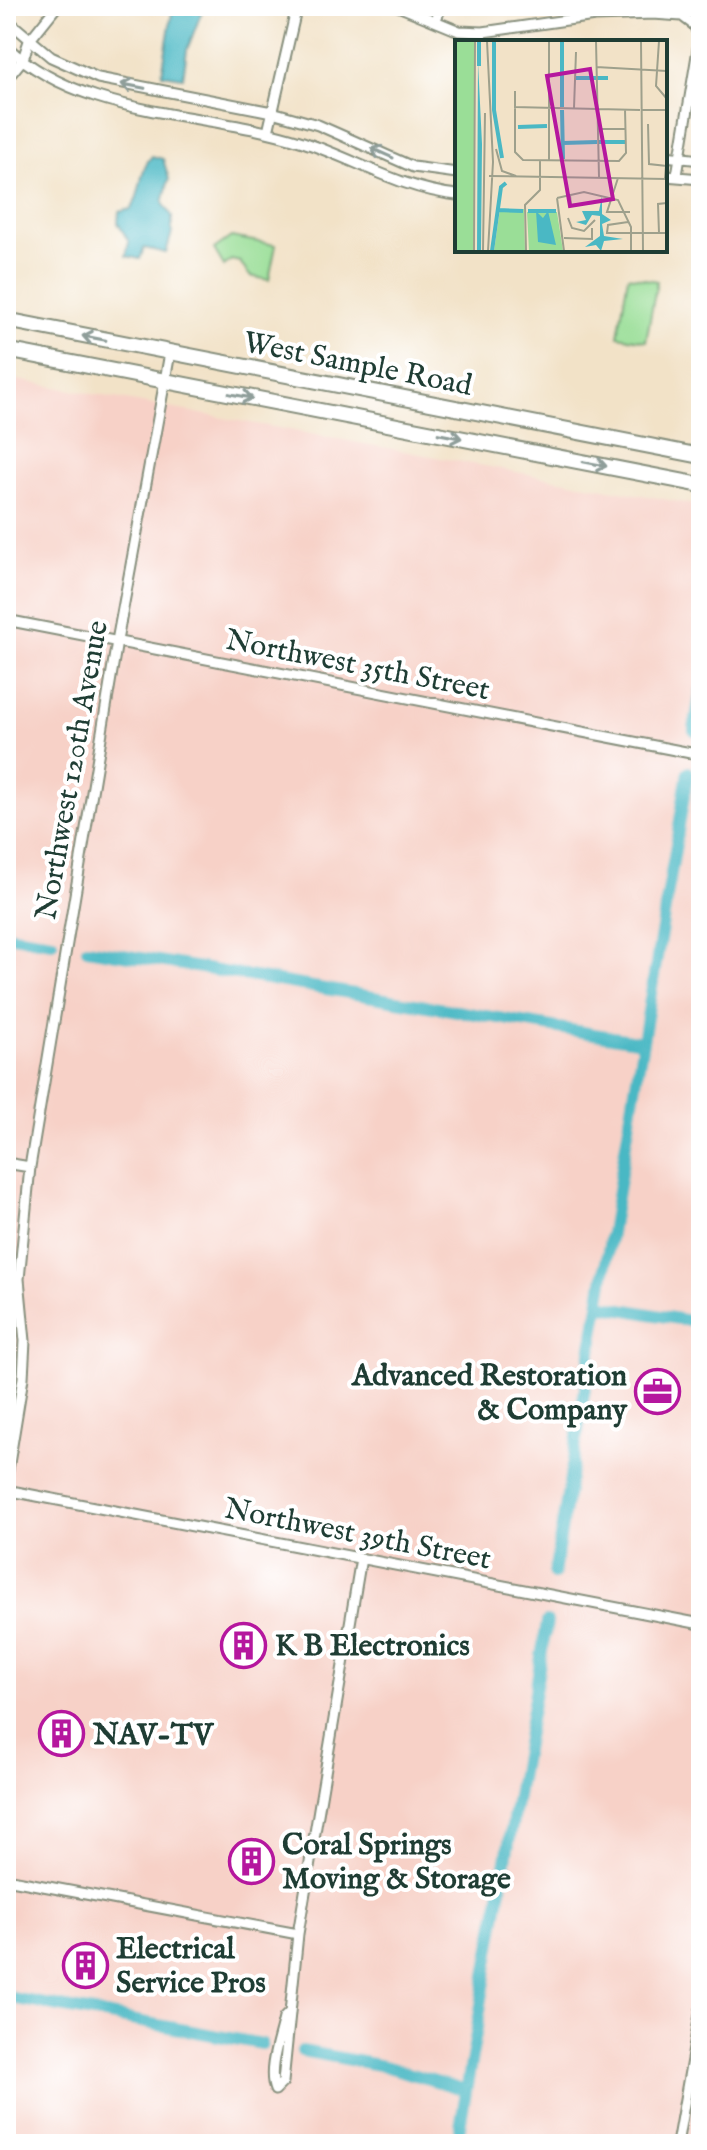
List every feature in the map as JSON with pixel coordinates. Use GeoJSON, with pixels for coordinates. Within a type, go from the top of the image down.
{"type":"FeatureCollection","features":[{"type":"Feature","properties":{"kind":"main road","name":"West Sample Road"},"geometry":{"type":"LineString","coordinates":[[6,320],[701,456]]}},
{"type":"Feature","properties":{"kind":"main road","name":"West Sample Road"},"geometry":{"type":"LineString","coordinates":[[6,350],[701,485]]}},
{"type":"Feature","properties":{"kind":"street"},"geometry":{"type":"LineString","coordinates":[[6,80],[23,59],[29,41],[57,6]]}},
{"type":"Feature","properties":{"kind":"street"},"geometry":{"type":"LineString","coordinates":[[268,132],[297,6]]}},
{"type":"Feature","properties":{"kind":"street"},"geometry":{"type":"LineString","coordinates":[[398,6],[459,31],[483,32],[609,15],[682,16],[694,25],[700,37],[677,175]]}},
{"type":"Feature","properties":{"kind":"street"},"geometry":{"type":"LineString","coordinates":[[436,20],[441,6]]}},
{"type":"Feature","properties":{"kind":"street"},"geometry":{"type":"LineString","coordinates":[[6,19],[29,41],[61,62],[98,78],[272,112],[318,125],[413,167],[455,173]]}},
{"type":"Feature","properties":{"kind":"street"},"geometry":{"type":"LineString","coordinates":[[7,50],[29,41]]}},
{"type":"Feature","properties":{"kind":"street"},"geometry":{"type":"LineString","coordinates":[[7,50],[55,81],[97,98],[268,132],[304,142],[405,184],[455,195]]}},
{"type":"Feature","properties":{"kind":"street"},"geometry":{"type":"LineString","coordinates":[[667,156],[701,160]]}},
{"type":"Feature","properties":{"kind":"street"},"geometry":{"type":"LineString","coordinates":[[434,191],[437,172]]}},
{"type":"Feature","properties":{"kind":"street"},"geometry":{"type":"LineString","coordinates":[[667,176],[701,179]]}},
{"type":"Feature","properties":{"kind":"street","name":"Northwest 120th Avenue"},"geometry":{"type":"LineString","coordinates":[[6,1482],[23,1378],[25,1341],[19,1279],[30,1167],[117,641],[170,353]]}},
{"type":"Feature","properties":{"kind":"street","name":"Northwest 35th Street"},"geometry":{"type":"LineString","coordinates":[[6,620],[701,755]]}},
{"type":"Feature","properties":{"kind":"street"},"geometry":{"type":"LineString","coordinates":[[6,1163],[30,1167]]}},
{"type":"Feature","properties":{"kind":"street","name":"Northwest 39th Street"},"geometry":{"type":"LineString","coordinates":[[6,1490],[701,1624]]}},
{"type":"Feature","properties":{"kind":"street"},"geometry":{"type":"LineString","coordinates":[[289,2013],[284,2018],[271,2080],[275,2090],[283,2082],[298,1934],[361,1558]]}},
{"type":"Feature","properties":{"kind":"street"},"geometry":{"type":"LineString","coordinates":[[6,1879],[298,1934]]}},
{"type":"Feature","properties":{"kind":"street"},"geometry":{"type":"LineString","coordinates":[[677,2144],[701,2009]]}},
{"type":"Feature","properties":{"kind":"shaded area"},"geometry":{"type":"Polygon","coordinates":[[[6,378],[701,506],[701,2144],[6,2144],[6,378]]]}},
{"type":"Feature","properties":{"kind":"green space"},"geometry":{"type":"Polygon","coordinates":[[[231,237],[276,245],[269,280],[250,276],[240,262],[231,260],[224,266],[214,249],[231,237]]]}},
{"type":"Feature","properties":{"kind":"green space"},"geometry":{"type":"Polygon","coordinates":[[[628,276],[657,281],[646,341],[618,336],[628,276]]]}},
{"type":"Feature","properties":{"kind":"water"},"geometry":{"type":"Polygon","coordinates":[[[173,6],[204,6],[187,50],[183,77],[162,74],[173,6]]]}},
{"type":"Feature","properties":{"kind":"water"},"geometry":{"type":"Polygon","coordinates":[[[152,156],[163,159],[169,179],[163,203],[172,216],[172,232],[166,253],[144,248],[140,259],[126,256],[129,242],[118,223],[119,212],[131,209],[135,203],[144,168],[152,156]]]}},
{"type":"Feature","properties":{"kind":"waterway"},"geometry":{"type":"LineString","coordinates":[[694,730],[701,691]]}},
{"type":"Feature","properties":{"kind":"waterway"},"geometry":{"type":"LineString","coordinates":[[554,1574],[688,772]]}},
{"type":"Feature","properties":{"kind":"waterway"},"geometry":{"type":"LineString","coordinates":[[6,935],[52,942]]}},
{"type":"Feature","properties":{"kind":"waterway"},"geometry":{"type":"LineString","coordinates":[[87,949],[642,1042]]}},
{"type":"Feature","properties":{"kind":"waterway"},"geometry":{"type":"LineString","coordinates":[[599,1305],[701,1323]]}},
{"type":"Feature","properties":{"kind":"waterway"},"geometry":{"type":"LineString","coordinates":[[457,2144],[547,1622]]}},
{"type":"Feature","properties":{"kind":"waterway"},"geometry":{"type":"LineString","coordinates":[[6,1997],[262,2044]]}},
{"type":"Feature","properties":{"kind":"waterway"},"geometry":{"type":"LineString","coordinates":[[302,2051],[384,2066],[466,2090]]}},
{"type":"Feature","properties":{"kind":"place","name":"Advanced Restoration & Company"},"geometry":{"type":"Point","coordinates":[658,1392]}},
{"type":"Feature","properties":{"kind":"place","name":"K B Electronics"},"geometry":{"type":"Point","coordinates":[244,1645]}},
{"type":"Feature","properties":{"kind":"place","name":"NAV-TV"},"geometry":{"type":"Point","coordinates":[62,1734]}},
{"type":"Feature","properties":{"kind":"place","name":"Coral Springs Moving & Storage"},"geometry":{"type":"Point","coordinates":[251,1861]}},
{"type":"Feature","properties":{"kind":"place","name":"Electrical Service Pros"},"geometry":{"type":"Point","coordinates":[85,1965]}}]}
